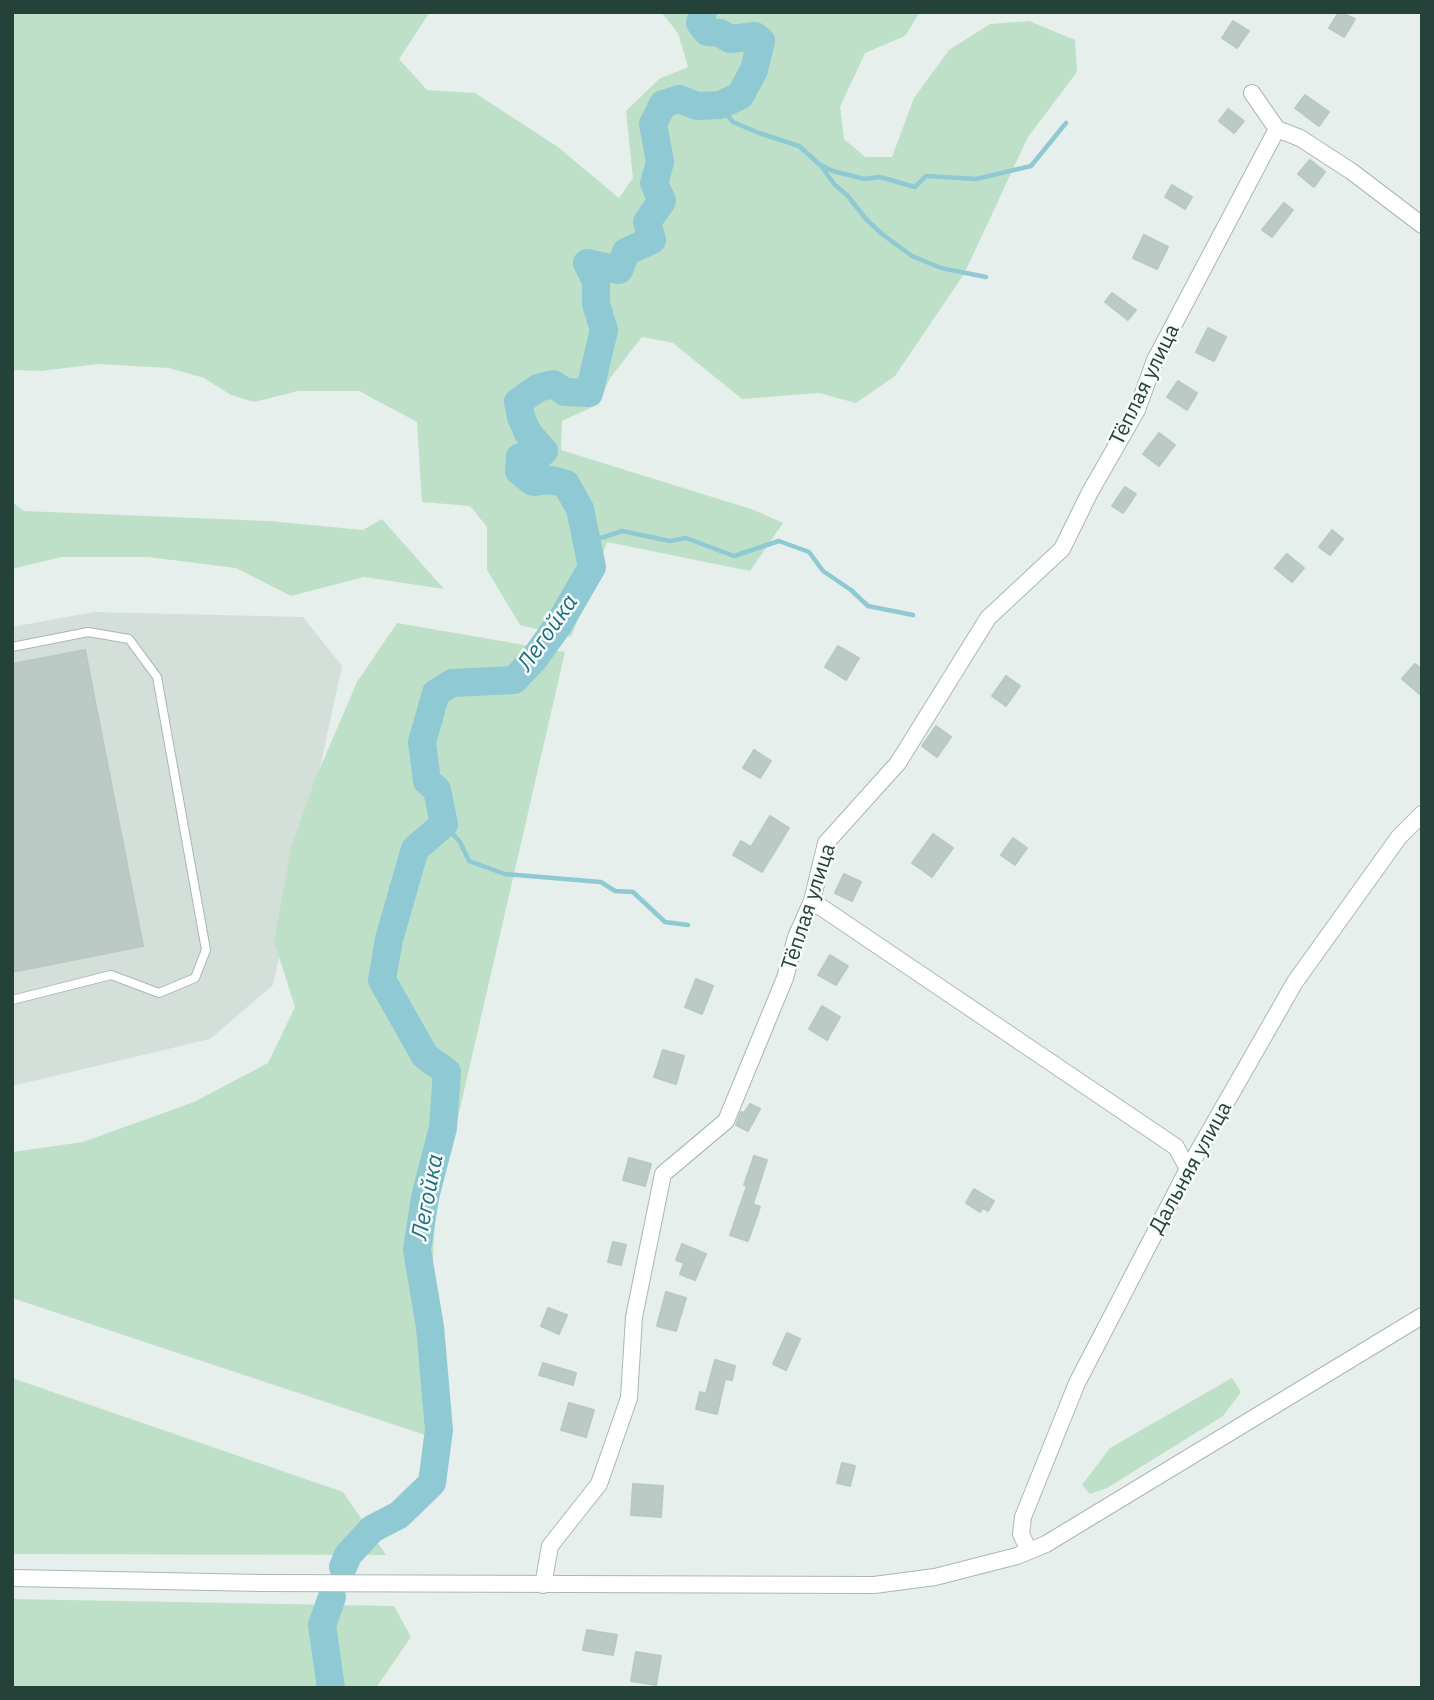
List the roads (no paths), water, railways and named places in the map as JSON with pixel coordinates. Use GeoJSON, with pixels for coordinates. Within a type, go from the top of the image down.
{"type":"FeatureCollection","features":[{"type":"Feature","properties":{"kind":"street"},"geometry":{"type":"LineString","coordinates":[[1252,93],[1277,129],[1300,138],[1351,171],[1422,225]]}},
{"type":"Feature","properties":{"kind":"street","name":"Тёплая улица"},"geometry":{"type":"LineString","coordinates":[[543,1585],[550,1546],[599,1483],[629,1398],[634,1317],[663,1174],[726,1122],[785,978],[796,937],[812,901],[826,843],[898,763],[988,618],[1062,549],[1090,492],[1137,410],[1156,360],[1277,129]]}},
{"type":"Feature","properties":{"kind":"street","name":"Дальняя улица"},"geometry":{"type":"LineString","coordinates":[[1029,1551],[1021,1534],[1023,1517],[1077,1383],[1188,1170],[1295,982],[1399,837],[1422,814]]}},
{"type":"Feature","properties":{"kind":"street"},"geometry":{"type":"LineString","coordinates":[[812,901],[1176,1147],[1188,1170]]}},
{"type":"Feature","properties":{"kind":"street"},"geometry":{"type":"LineString","coordinates":[[12,1578],[543,1585],[874,1585],[970,1569],[1046,1544],[1422,1316]]}},
{"type":"Feature","properties":{"kind":"lane"},"geometry":{"type":"LineString","coordinates":[[12,647],[88,632],[129,639],[157,677],[206,950],[195,978],[159,993],[111,975],[12,1000]]}},
{"type":"Feature","properties":{"kind":"waterway","name":"Легойка"},"geometry":{"type":"LineString","coordinates":[[343,1567],[348,1555],[372,1529],[399,1515],[432,1483],[439,1430],[430,1327],[417,1250],[425,1197],[443,1128],[447,1072],[425,1056],[382,980],[389,939],[415,849],[444,824],[437,790],[427,781],[422,742],[436,693],[452,683],[514,680],[534,659],[559,624],[592,567],[580,509],[566,484],[552,480],[533,482],[519,471],[520,457],[536,458],[544,451],[528,433],[518,402],[538,388],[553,384],[565,392],[589,393],[604,330],[596,304],[596,281],[587,263],[619,270],[626,252],[652,240],[647,222],[662,201],[654,183],[660,162],[653,124],[663,104],[679,99],[697,106],[720,105],[740,96],[754,70],[761,41],[755,36],[730,39],[720,33],[707,32],[700,23],[703,12]]}},
{"type":"Feature","properties":{"kind":"waterway"},"geometry":{"type":"LineString","coordinates":[[730,101],[728,116],[733,122],[799,146],[819,164],[833,171],[864,179],[880,177],[915,187],[926,176],[976,179],[1031,166],[1066,123]]}},
{"type":"Feature","properties":{"kind":"waterway"},"geometry":{"type":"LineString","coordinates":[[821,166],[866,219],[912,256],[941,268],[986,277]]}},
{"type":"Feature","properties":{"kind":"waterway"},"geometry":{"type":"LineString","coordinates":[[586,540],[622,531],[670,541],[686,538],[734,556],[779,541],[809,552],[823,571],[851,590],[868,606],[913,615]]}},
{"type":"Feature","properties":{"kind":"waterway"},"geometry":{"type":"LineString","coordinates":[[444,824],[460,842],[469,861],[505,874],[601,882],[615,891],[633,892],[665,922],[688,925]]}},
{"type":"Feature","properties":{"kind":"waterway","name":"Легойка"},"geometry":{"type":"LineString","coordinates":[[331,1688],[322,1625],[332,1597]]}}]}
